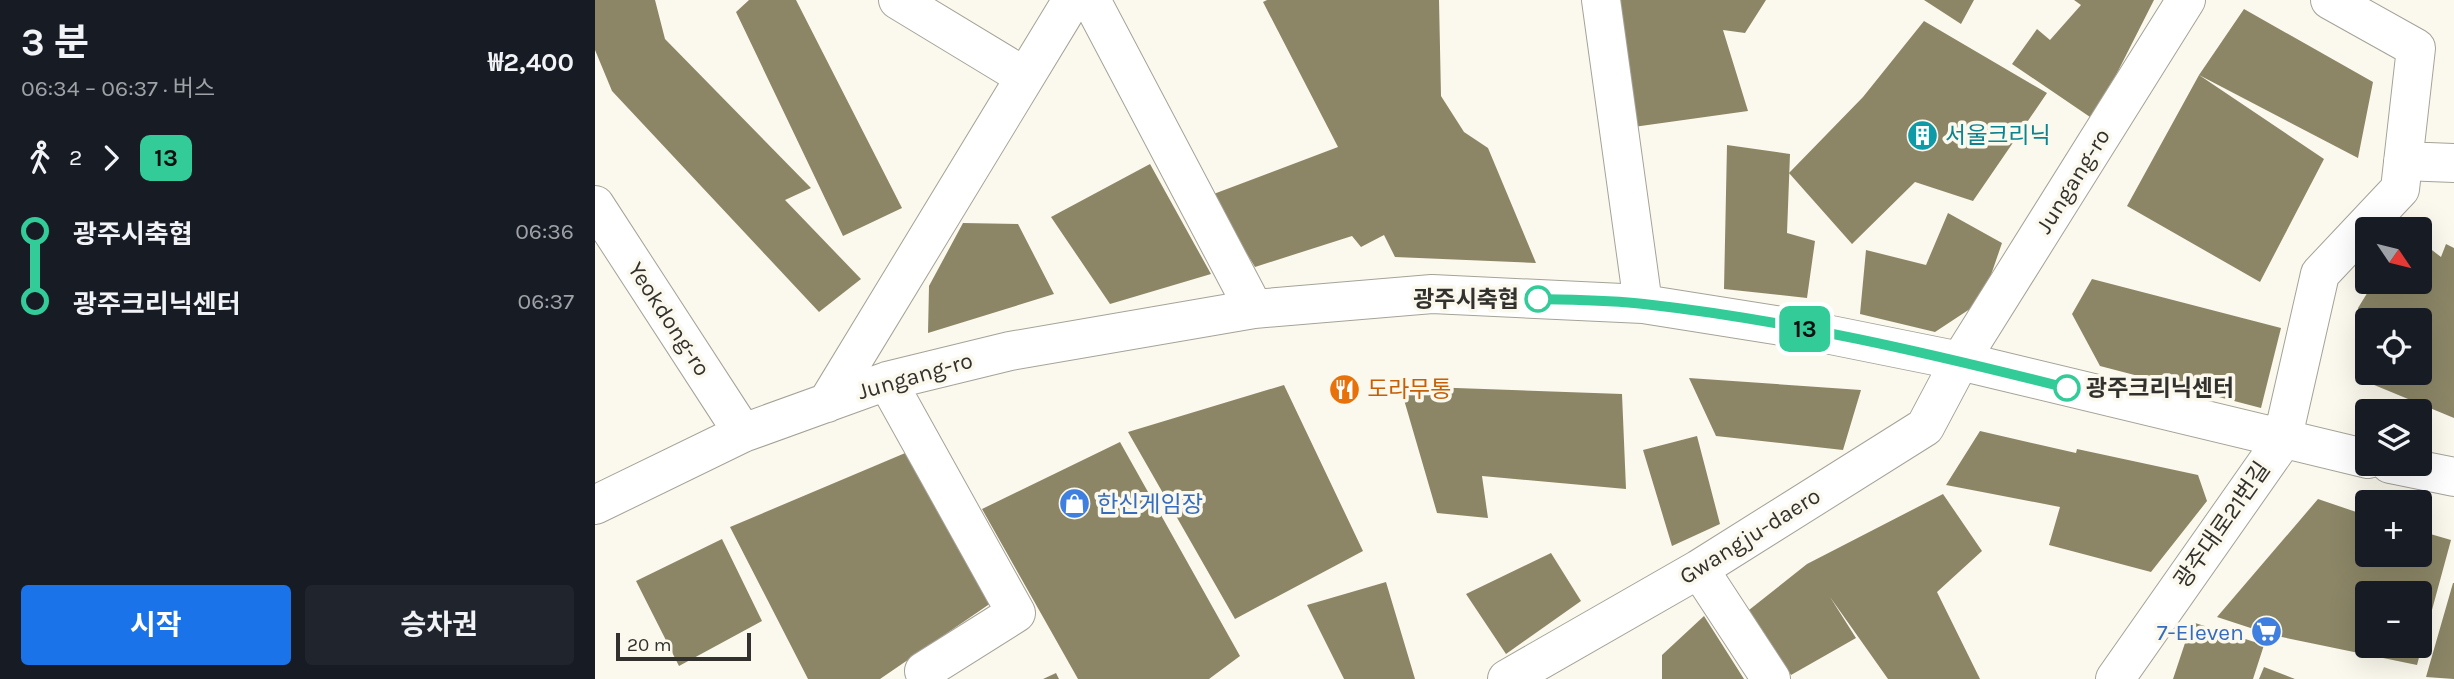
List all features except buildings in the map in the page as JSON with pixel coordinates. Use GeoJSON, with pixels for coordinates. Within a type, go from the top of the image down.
{"type":"FeatureCollection","features":[{"type":"Feature","properties":{"kind":"street"},"geometry":{"type":"LineString","coordinates":[[898,0],[1025,78]]}},
{"type":"Feature","properties":{"kind":"street"},"geometry":{"type":"LineString","coordinates":[[827,403],[1072,0]]}},
{"type":"Feature","properties":{"kind":"street"},"geometry":{"type":"LineString","coordinates":[[1091,0],[1254,309]]}},
{"type":"Feature","properties":{"kind":"street"},"geometry":{"type":"LineString","coordinates":[[1601,0],[1643,303]]}},
{"type":"Feature","properties":{"kind":"street","name":"Jungang-ro"},"geometry":{"type":"LineString","coordinates":[[1961,361],[2186,0]]}},
{"type":"Feature","properties":{"kind":"street"},"geometry":{"type":"LineString","coordinates":[[2282,440],[2320,274],[2400,188],[2416,48],[2330,0]]}},
{"type":"Feature","properties":{"kind":"street"},"geometry":{"type":"LineString","coordinates":[[2403,161],[2454,163]]}},
{"type":"Feature","properties":{"kind":"street","name":"Yeokdong-ro"},"geometry":{"type":"LineString","coordinates":[[595,205],[743,433]]}},
{"type":"Feature","properties":{"kind":"street","name":"Jungang-ro"},"geometry":{"type":"LineString","coordinates":[[595,505],[743,433],[887,381],[1010,351],[1254,309],[1432,294],[1643,303],[1806,330],[1961,361],[2355,456]]}},
{"type":"Feature","properties":{"kind":"street","name":"Gwangju-daero"},"geometry":{"type":"LineString","coordinates":[[1507,679],[1699,569],[1925,427],[1961,361]]}},
{"type":"Feature","properties":{"kind":"street"},"geometry":{"type":"LineString","coordinates":[[887,381],[1016,612],[924,671],[927,679]]}},
{"type":"Feature","properties":{"kind":"street","name":"광주대로21번길"},"geometry":{"type":"LineString","coordinates":[[2115,679],[2282,440]]}},
{"type":"Feature","properties":{"kind":"street"},"geometry":{"type":"LineString","coordinates":[[2432,473],[2454,477]]}},
{"type":"Feature","properties":{"kind":"street"},"geometry":{"type":"LineString","coordinates":[[1699,569],[1771,679]]}},
{"type":"Feature","properties":{"kind":"bus line","name":"13"},"geometry":{"type":"LineString","coordinates":[[1538,299],[1643,303],[1806,330],[1961,361],[2067,388]]}},
{"type":"Feature","properties":{"kind":"place","name":"서울크리닉"},"geometry":{"type":"Point","coordinates":[1922,135]}},
{"type":"Feature","properties":{"kind":"place","name":"광주시축협"},"geometry":{"type":"Point","coordinates":[1538,299]}},
{"type":"Feature","properties":{"kind":"place","name":"광주크리닉센터"},"geometry":{"type":"Point","coordinates":[2067,388]}},
{"type":"Feature","properties":{"kind":"place","name":"도라무통"},"geometry":{"type":"Point","coordinates":[1344,389]}},
{"type":"Feature","properties":{"kind":"place","name":"한신게임장"},"geometry":{"type":"Point","coordinates":[1074,504]}},
{"type":"Feature","properties":{"kind":"place","name":"7-Eleven"},"geometry":{"type":"Point","coordinates":[2267,632]}}]}
